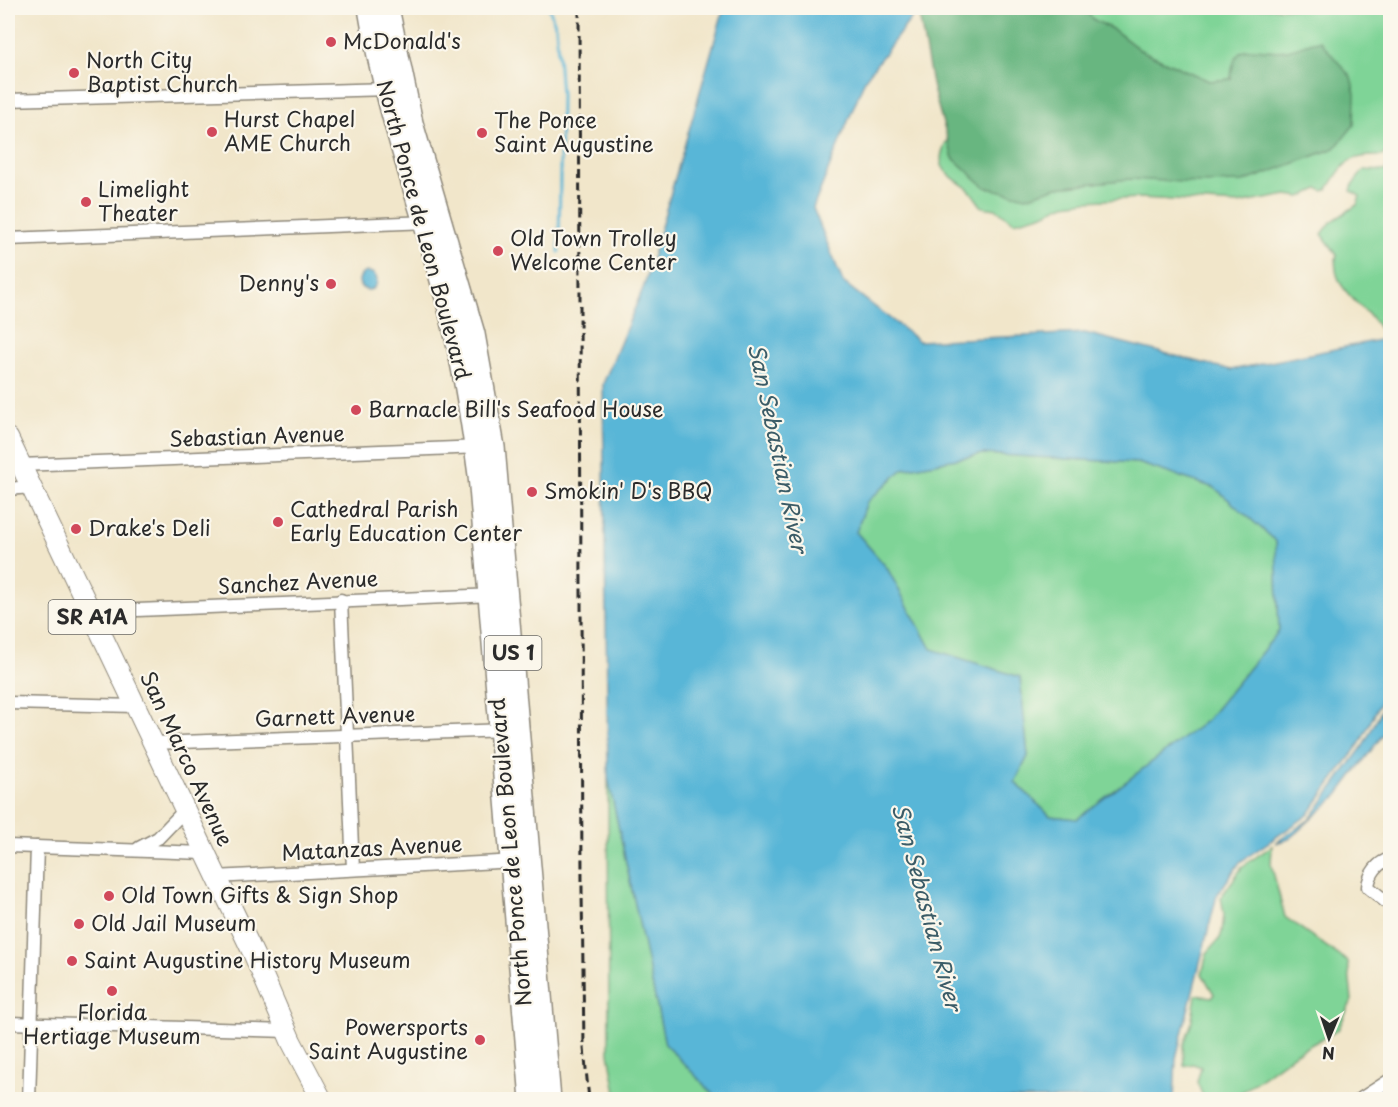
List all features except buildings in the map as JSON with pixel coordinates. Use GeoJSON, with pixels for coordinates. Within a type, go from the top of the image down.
{"type":"FeatureCollection","features":[{"type":"Feature","properties":{"kind":"highway","name":"North Ponce de Leon Boulevard"},"geometry":{"type":"LineString","coordinates":[[369,8],[432,222],[474,334],[521,860],[550,1100]]}},
{"type":"Feature","properties":{"kind":"highway","name":"North Ponce de Leon Boulevard"},"geometry":{"type":"LineString","coordinates":[[388,8],[394,89]]}},
{"type":"Feature","properties":{"kind":"highway","name":"North Ponce de Leon Boulevard"},"geometry":{"type":"LineString","coordinates":[[521,860],[531,1100]]}},
{"type":"Feature","properties":{"kind":"main road","name":"San Marco Avenue"},"geometry":{"type":"LineString","coordinates":[[8,438],[308,1075],[322,1100]]}},
{"type":"Feature","properties":{"kind":"main road"},"geometry":{"type":"LineString","coordinates":[[308,1075],[312,1100]]}},
{"type":"Feature","properties":{"kind":"street"},"geometry":{"type":"LineString","coordinates":[[8,100],[394,89]]}},
{"type":"Feature","properties":{"kind":"street"},"geometry":{"type":"LineString","coordinates":[[8,238],[432,222]]}},
{"type":"Feature","properties":{"kind":"street","name":"Sebastian Avenue"},"geometry":{"type":"LineString","coordinates":[[20,465],[485,447]]}},
{"type":"Feature","properties":{"kind":"street"},"geometry":{"type":"LineString","coordinates":[[8,489],[31,488]]}},
{"type":"Feature","properties":{"kind":"street","name":"Sanchez Avenue"},"geometry":{"type":"LineString","coordinates":[[90,612],[498,595]]}},
{"type":"Feature","properties":{"kind":"street"},"geometry":{"type":"LineString","coordinates":[[341,600],[353,869]]}},
{"type":"Feature","properties":{"kind":"street"},"geometry":{"type":"LineString","coordinates":[[8,702],[135,706]]}},
{"type":"Feature","properties":{"kind":"street","name":"Garnett Avenue"},"geometry":{"type":"LineString","coordinates":[[153,743],[510,730]]}},
{"type":"Feature","properties":{"kind":"street"},"geometry":{"type":"LineString","coordinates":[[136,849],[158,838],[184,811]]}},
{"type":"Feature","properties":{"kind":"street"},"geometry":{"type":"LineString","coordinates":[[8,846],[204,853]]}},
{"type":"Feature","properties":{"kind":"street"},"geometry":{"type":"LineString","coordinates":[[29,1100],[37,847]]}},
{"type":"Feature","properties":{"kind":"street"},"geometry":{"type":"LineString","coordinates":[[1390,859],[1380,862],[1371,875],[1368,887],[1390,905]]}},
{"type":"Feature","properties":{"kind":"street","name":"Matanzas Avenue"},"geometry":{"type":"LineString","coordinates":[[215,877],[521,860]]}},
{"type":"Feature","properties":{"kind":"street"},"geometry":{"type":"LineString","coordinates":[[8,1023],[287,1030]]}},
{"type":"Feature","properties":{"kind":"street"},"geometry":{"type":"LineString","coordinates":[[1359,1100],[1390,1080]]}},
{"type":"Feature","properties":{"kind":"green space"},"geometry":{"type":"Polygon","coordinates":[[[925,8],[1083,8],[1094,20],[1114,30],[1140,50],[1209,81],[1231,79],[1233,65],[1237,56],[1243,51],[1287,50],[1320,41],[1351,77],[1355,94],[1354,125],[1335,148],[1243,182],[1200,183],[1130,179],[1057,187],[1026,197],[985,187],[953,158],[933,89],[919,15],[925,8]]]}},
{"type":"Feature","properties":{"kind":"green space"},"geometry":{"type":"Polygon","coordinates":[[[1083,8],[1390,8],[1390,149],[1382,156],[1361,157],[1348,162],[1328,189],[1324,191],[1318,189],[1301,197],[1287,195],[1238,204],[1140,198],[1086,201],[1065,204],[1041,215],[1014,222],[996,209],[982,207],[969,190],[944,169],[941,157],[948,139],[953,158],[1026,197],[1057,187],[1130,179],[1243,182],[1335,148],[1334,59],[1320,41],[1281,51],[1254,50],[1240,53],[1231,79],[1209,81],[1140,50],[1114,30],[1094,20],[1083,8]]]}},
{"type":"Feature","properties":{"kind":"green space"},"geometry":{"type":"Polygon","coordinates":[[[1390,164],[1390,343],[1388,337],[1373,319],[1344,289],[1335,264],[1337,255],[1322,234],[1331,222],[1357,205],[1360,196],[1351,191],[1353,184],[1364,170],[1385,171],[1390,164]]]}},
{"type":"Feature","properties":{"kind":"green space"},"geometry":{"type":"Polygon","coordinates":[[[983,454],[1138,463],[1215,488],[1276,541],[1279,631],[1207,720],[1077,819],[1050,816],[1015,782],[1028,756],[1020,677],[931,649],[887,568],[856,532],[867,502],[903,469],[983,454]]]}},
{"type":"Feature","properties":{"kind":"green space"},"geometry":{"type":"Polygon","coordinates":[[[608,778],[665,1044],[718,1099],[617,1099],[609,1053],[608,778]]]}},
{"type":"Feature","properties":{"kind":"green space"},"geometry":{"type":"Polygon","coordinates":[[[1272,846],[1271,864],[1285,917],[1348,962],[1352,1000],[1338,1030],[1296,1053],[1232,1099],[1204,1099],[1197,1082],[1201,1067],[1193,1064],[1184,1066],[1183,1046],[1191,1025],[1196,995],[1212,997],[1214,994],[1202,974],[1207,953],[1220,938],[1222,932],[1224,914],[1221,897],[1243,866],[1272,846]]]}},
{"type":"Feature","properties":{"kind":"water","name":"San Sebastian River"},"geometry":{"type":"Polygon","coordinates":[[[724,8],[919,8],[865,79],[813,208],[843,282],[919,341],[1085,333],[1231,370],[1384,339],[1390,356],[1390,670],[1382,699],[1360,743],[1308,815],[1240,862],[1217,895],[1176,1058],[1174,1099],[718,1099],[665,1044],[608,778],[603,384],[644,286],[724,8]],[[983,454],[903,469],[867,502],[856,532],[887,568],[931,649],[1020,677],[1028,756],[1015,782],[1050,816],[1077,819],[1207,720],[1279,631],[1276,541],[1215,488],[1138,463],[983,454]]]}},
{"type":"Feature","properties":{"kind":"water"},"geometry":{"type":"Polygon","coordinates":[[[368,272],[374,275],[377,281],[374,287],[368,290],[362,287],[359,281],[362,275],[368,272]]]}},
{"type":"Feature","properties":{"kind":"water"},"geometry":{"type":"Polygon","coordinates":[[[1390,685],[1390,725],[1338,795],[1289,839],[1275,843],[1310,819],[1363,746],[1386,701],[1390,685]]]}},
{"type":"Feature","properties":{"kind":"waterway"},"geometry":{"type":"LineString","coordinates":[[549,8],[556,27],[561,95],[559,252]]}},
{"type":"Feature","properties":{"kind":"railway"},"geometry":{"type":"LineString","coordinates":[[579,8],[582,890],[584,1048],[589,1100]]}},
{"type":"Feature","properties":{"kind":"place","name":"McDonald's"},"geometry":{"type":"Point","coordinates":[331,42]}},
{"type":"Feature","properties":{"kind":"place","name":"North City Baptist Church"},"geometry":{"type":"Point","coordinates":[74,73]}},
{"type":"Feature","properties":{"kind":"place","name":"Hurst Chapel AME Church"},"geometry":{"type":"Point","coordinates":[212,132]}},
{"type":"Feature","properties":{"kind":"place","name":"The Ponce Saint Augustine"},"geometry":{"type":"Point","coordinates":[482,133]}},
{"type":"Feature","properties":{"kind":"place","name":"Limelight Theater"},"geometry":{"type":"Point","coordinates":[86,202]}},
{"type":"Feature","properties":{"kind":"place","name":"Old Town Trolley Welcome Center"},"geometry":{"type":"Point","coordinates":[498,251]}},
{"type":"Feature","properties":{"kind":"place","name":"Denny's"},"geometry":{"type":"Point","coordinates":[331,284]}},
{"type":"Feature","properties":{"kind":"place","name":"Barnacle Bill's Seafood House"},"geometry":{"type":"Point","coordinates":[356,410]}},
{"type":"Feature","properties":{"kind":"place","name":"Smokin' D's BBQ"},"geometry":{"type":"Point","coordinates":[532,492]}},
{"type":"Feature","properties":{"kind":"place","name":"Cathedral Parish Early Education Center"},"geometry":{"type":"Point","coordinates":[278,522]}},
{"type":"Feature","properties":{"kind":"place","name":"Drake's Deli"},"geometry":{"type":"Point","coordinates":[76,529]}},
{"type":"Feature","properties":{"kind":"place","name":"Old Town Gifts & Sign Shop"},"geometry":{"type":"Point","coordinates":[109,896]}},
{"type":"Feature","properties":{"kind":"place","name":"Old Jail Museum"},"geometry":{"type":"Point","coordinates":[79,924]}},
{"type":"Feature","properties":{"kind":"place","name":"Saint Augustine History Museum"},"geometry":{"type":"Point","coordinates":[72,961]}},
{"type":"Feature","properties":{"kind":"place","name":"Florida Hertiage Museum"},"geometry":{"type":"Point","coordinates":[112,991]}},
{"type":"Feature","properties":{"kind":"place","name":"Powersports Saint Augustine"},"geometry":{"type":"Point","coordinates":[480,1040]}}]}
